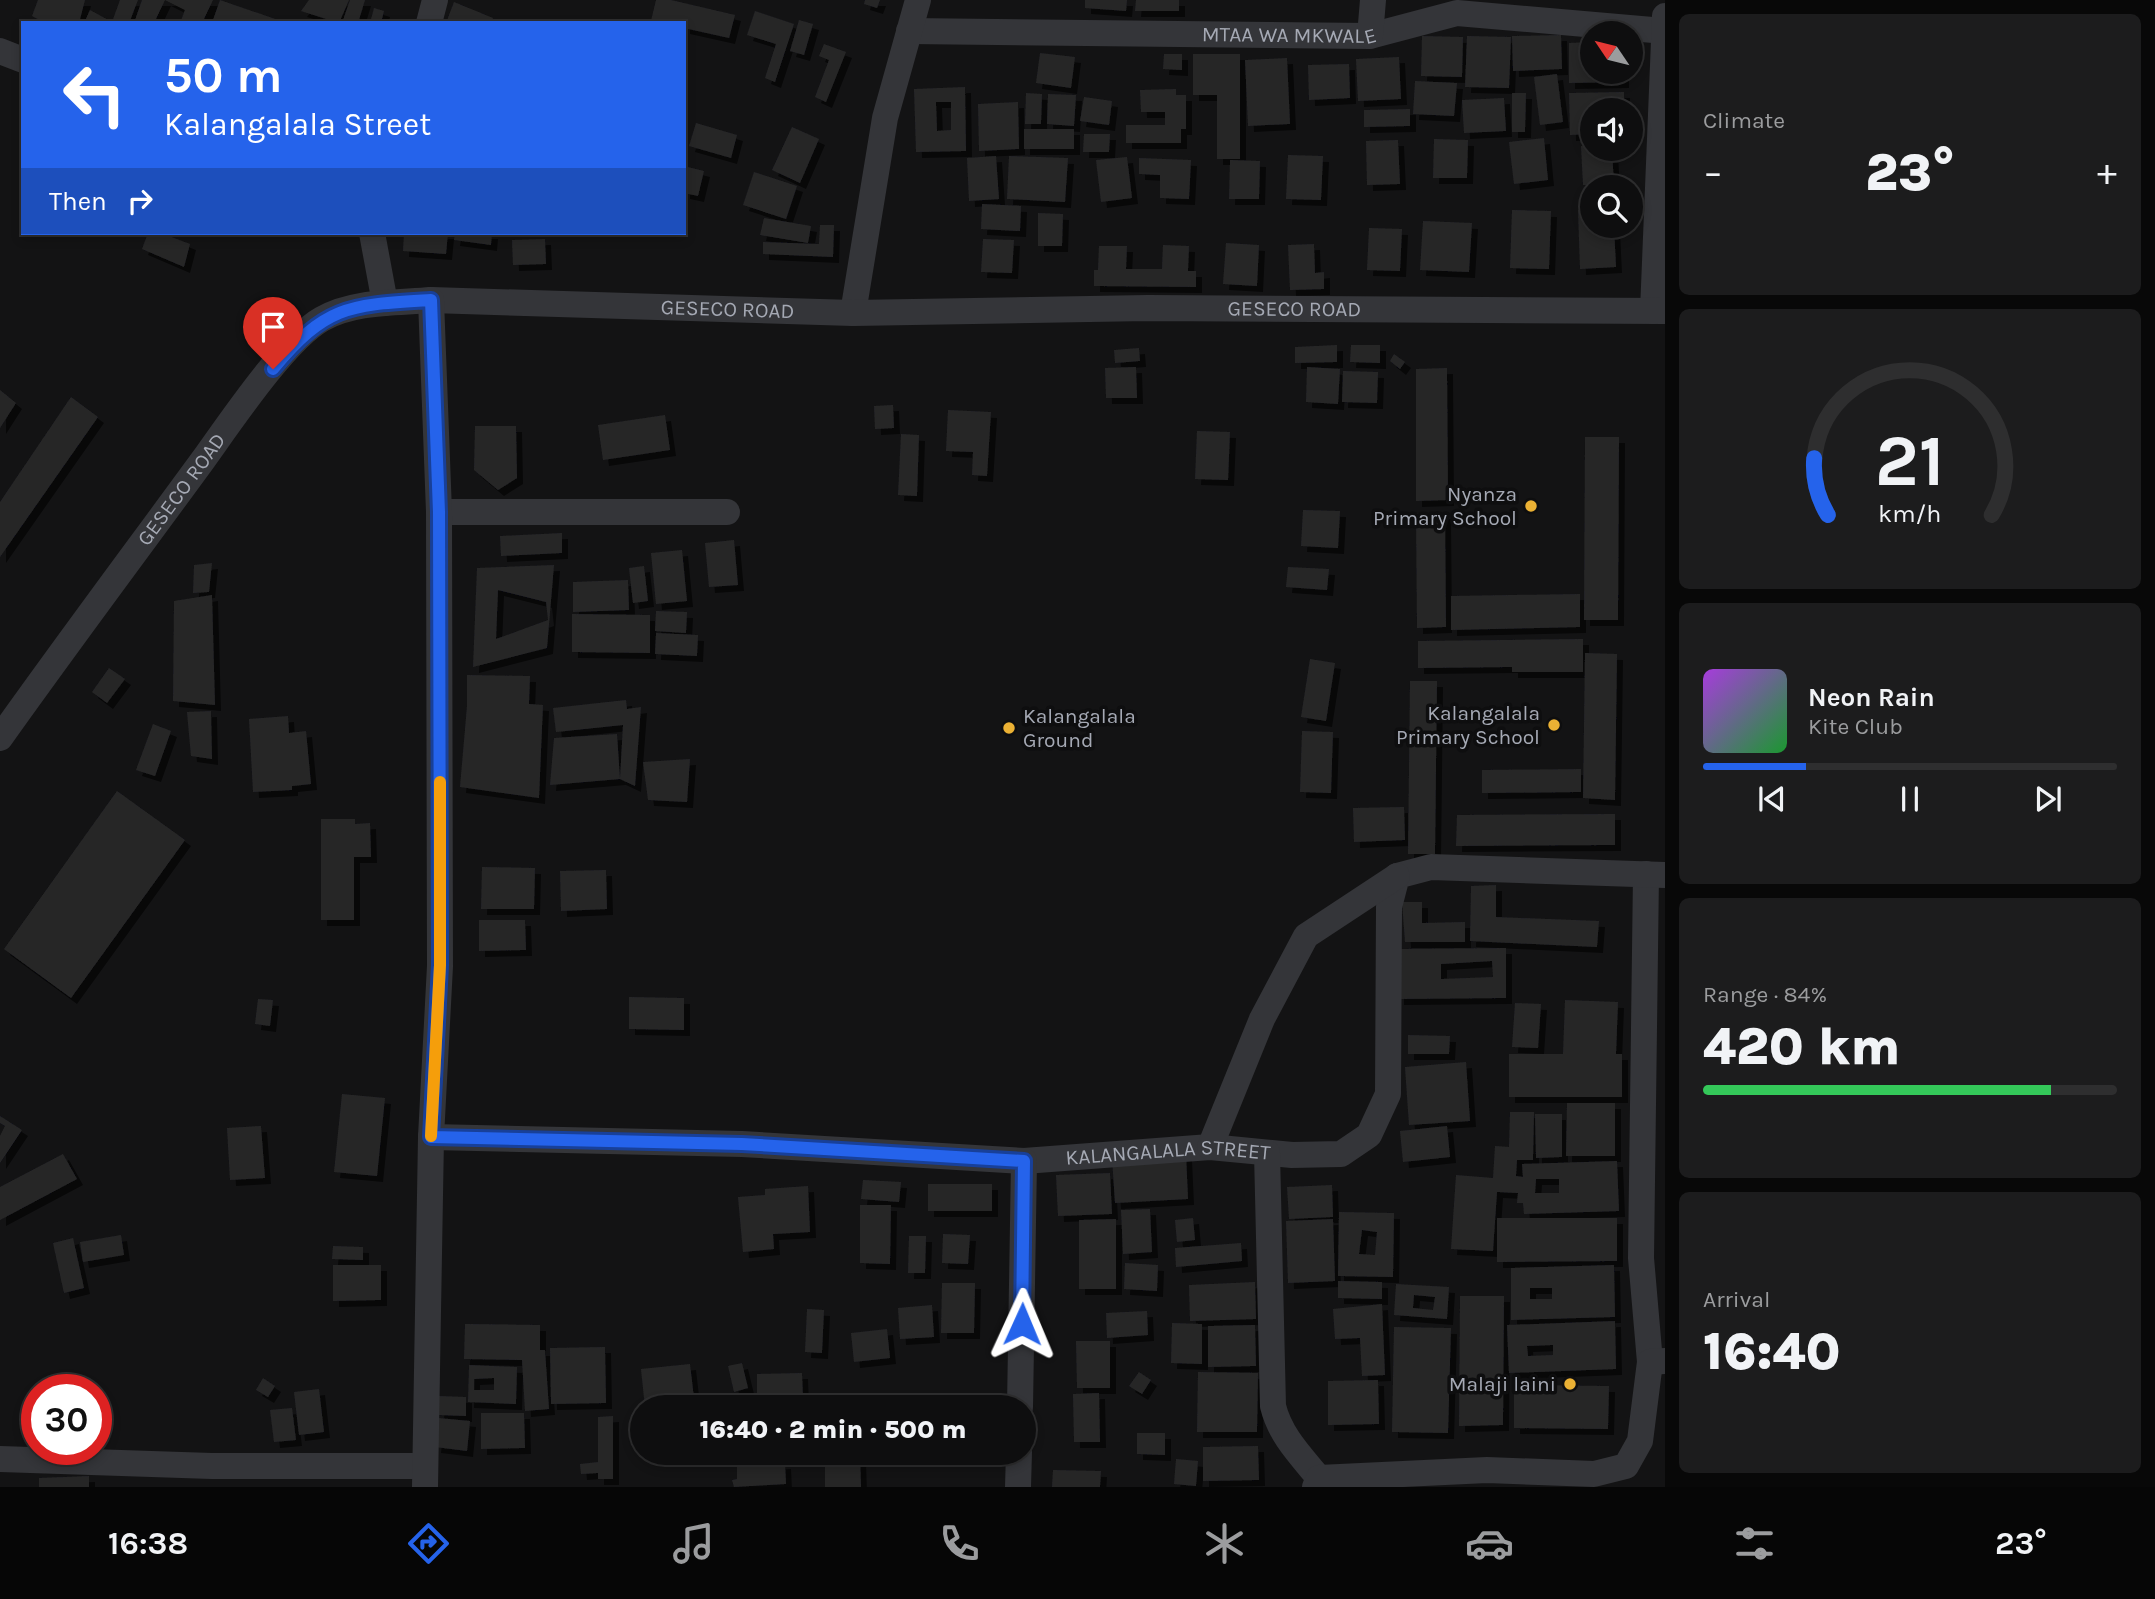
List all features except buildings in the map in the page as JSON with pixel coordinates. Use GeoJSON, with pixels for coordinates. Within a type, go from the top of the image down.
{"type":"FeatureCollection","features":[{"type":"Feature","properties":{"kind":"street"},"geometry":{"type":"LineString","coordinates":[[430,21],[435,0]]}},
{"type":"Feature","properties":{"kind":"street"},"geometry":{"type":"LineString","coordinates":[[853,313],[885,118],[918,0]]}},
{"type":"Feature","properties":{"kind":"street"},"geometry":{"type":"LineString","coordinates":[[1370,36],[1373,0]]}},
{"type":"Feature","properties":{"kind":"street","name":"MTAA WA MKWALE"},"geometry":{"type":"LineString","coordinates":[[909,31],[1370,36],[1457,13],[1665,31]]}},
{"type":"Feature","properties":{"kind":"street"},"geometry":{"type":"LineString","coordinates":[[1659,311],[1665,16]]}},
{"type":"Feature","properties":{"kind":"street"},"geometry":{"type":"LineString","coordinates":[[0,51],[21,59]]}},
{"type":"Feature","properties":{"kind":"street"},"geometry":{"type":"LineString","coordinates":[[374,235],[385,303]]}},
{"type":"Feature","properties":{"kind":"street"},"geometry":{"type":"LineString","coordinates":[[0,1459],[425,1476],[431,1137],[440,965],[439,512],[431,300]]}},
{"type":"Feature","properties":{"kind":"street","name":"GESECO ROAD"},"geometry":{"type":"LineString","coordinates":[[0,738],[237,413],[298,339],[321,319],[332,315],[385,303],[431,300],[853,313],[1148,309],[1659,311]]}},
{"type":"Feature","properties":{"kind":"street"},"geometry":{"type":"LineString","coordinates":[[439,512],[727,512]]}},
{"type":"Feature","properties":{"kind":"street"},"geometry":{"type":"LineString","coordinates":[[1210,1147],[1262,1019],[1306,936],[1397,876],[1431,867],[1656,874],[1641,1258],[1657,1362],[1640,1441],[1626,1466],[1594,1474],[1487,1470],[1317,1483],[1277,1422],[1273,1406],[1266,1153]]}},
{"type":"Feature","properties":{"kind":"street","name":"KALANGALALA STREET"},"geometry":{"type":"LineString","coordinates":[[431,1137],[742,1144],[1024,1161],[1210,1147],[1266,1153],[1341,1154],[1368,1135],[1388,1094],[1389,908],[1397,876]]}},
{"type":"Feature","properties":{"kind":"street"},"geometry":{"type":"LineString","coordinates":[[1020,1395],[1024,1161]]}},
{"type":"Feature","properties":{"kind":"street"},"geometry":{"type":"LineString","coordinates":[[1018,1487],[1019,1465]]}},
{"type":"Feature","properties":{"kind":"slow traffic"},"geometry":{"type":"LineString","coordinates":[[431,1136],[440,965],[440,782]]}},
{"type":"Feature","properties":{"kind":"place","name":"Nyanza Primary School"},"geometry":{"type":"Point","coordinates":[1531,506]}},
{"type":"Feature","properties":{"kind":"place","name":"Kalangalala Primary School"},"geometry":{"type":"Point","coordinates":[1554,725]}},
{"type":"Feature","properties":{"kind":"place","name":"Kalangalala Ground"},"geometry":{"type":"Point","coordinates":[1009,728]}},
{"type":"Feature","properties":{"kind":"place","name":"Malaji laini"},"geometry":{"type":"Point","coordinates":[1570,1384]}},
{"type":"Feature","properties":{"kind":"route"},"geometry":{"type":"LineString","coordinates":[[273,369],[298,339],[321,319],[343,311],[385,303],[431,300],[439,512],[440,965],[431,1137],[742,1144],[1024,1161],[1022,1324]]}}]}
